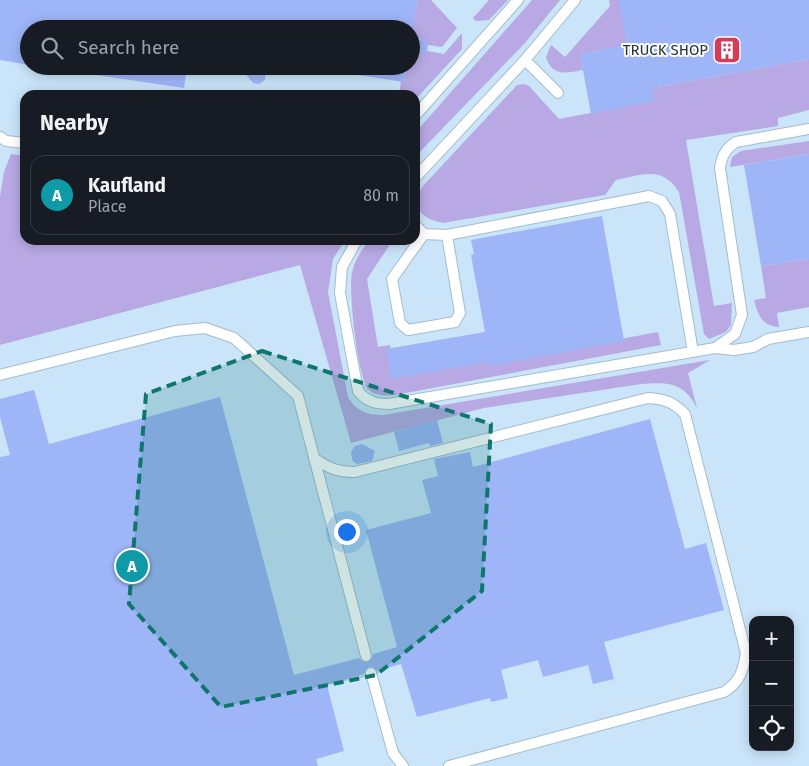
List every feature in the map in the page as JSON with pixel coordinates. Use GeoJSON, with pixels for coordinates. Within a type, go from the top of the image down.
{"type":"FeatureCollection","features":[{"type":"Feature","properties":{"kind":"lane"},"geometry":{"type":"LineString","coordinates":[[420,110],[518,0]]}},
{"type":"Feature","properties":{"kind":"lane"},"geometry":{"type":"LineString","coordinates":[[420,173],[525,60],[574,0]]}},
{"type":"Feature","properties":{"kind":"lane"},"geometry":{"type":"LineString","coordinates":[[525,60],[558,93]]}},
{"type":"Feature","properties":{"kind":"lane"},"geometry":{"type":"LineString","coordinates":[[715,348],[735,334],[742,315],[720,168],[722,157],[727,148],[736,142],[809,129]]}},
{"type":"Feature","properties":{"kind":"lane"},"geometry":{"type":"LineString","coordinates":[[0,137],[20,142]]}},
{"type":"Feature","properties":{"kind":"lane"},"geometry":{"type":"LineString","coordinates":[[420,230],[424,234],[448,235],[649,196],[662,201],[670,214],[693,352]]}},
{"type":"Feature","properties":{"kind":"lane"},"geometry":{"type":"LineString","coordinates":[[420,240],[424,234]]}},
{"type":"Feature","properties":{"kind":"lane"},"geometry":{"type":"LineString","coordinates":[[416,245],[392,279],[400,323],[408,330],[455,322],[460,313],[448,235]]}},
{"type":"Feature","properties":{"kind":"lane"},"geometry":{"type":"LineString","coordinates":[[354,245],[342,266],[340,293],[358,392],[365,399],[378,404],[389,404],[715,348],[740,349],[753,347],[768,339],[809,332]]}},
{"type":"Feature","properties":{"kind":"lane"},"geometry":{"type":"LineString","coordinates":[[0,375],[175,331],[205,328],[234,338],[298,396],[366,656]]}},
{"type":"Feature","properties":{"kind":"lane"},"geometry":{"type":"LineString","coordinates":[[314,458],[328,468],[340,472],[355,472],[648,398],[663,399],[675,404],[685,414],[746,653],[744,669],[736,685],[715,695],[449,766]]}},
{"type":"Feature","properties":{"kind":"lane"},"geometry":{"type":"LineString","coordinates":[[371,673],[393,753],[403,766]]}},
{"type":"Feature","properties":{"kind":"highlighted area"},"geometry":{"type":"Polygon","coordinates":[[[262,351],[491,424],[482,591],[376,675],[221,707],[129,604],[146,394],[262,351]]]}},
{"type":"Feature","properties":{"kind":"shaded area"},"geometry":{"type":"Polygon","coordinates":[[[417,0],[431,0],[457,28],[442,47],[428,45],[424,40],[420,39],[420,20],[414,20],[417,0]]]}},
{"type":"Feature","properties":{"kind":"shaded area"},"geometry":{"type":"Polygon","coordinates":[[[489,0],[508,0],[489,20],[476,21],[473,18],[489,0]]]}},
{"type":"Feature","properties":{"kind":"shaded area"},"geometry":{"type":"Polygon","coordinates":[[[532,0],[560,0],[525,43],[420,152],[420,127],[532,0]]]}},
{"type":"Feature","properties":{"kind":"shaded area"},"geometry":{"type":"Polygon","coordinates":[[[609,0],[618,0],[644,42],[580,54],[583,70],[560,72],[552,68],[546,57],[551,45],[565,57],[610,6],[609,0]]]}},
{"type":"Feature","properties":{"kind":"shaded area"},"geometry":{"type":"Polygon","coordinates":[[[462,33],[462,49],[420,95],[420,90],[400,90],[401,81],[404,82],[405,75],[420,75],[420,55],[427,51],[444,54],[462,33]]]}},
{"type":"Feature","properties":{"kind":"shaded area"},"geometry":{"type":"Polygon","coordinates":[[[809,59],[809,110],[778,118],[778,126],[686,140],[714,306],[732,303],[731,325],[726,332],[709,339],[704,334],[679,192],[666,178],[658,175],[643,174],[616,180],[605,195],[443,223],[426,217],[420,211],[420,191],[422,187],[517,85],[524,84],[529,86],[559,119],[654,101],[652,88],[809,59]]]}},
{"type":"Feature","properties":{"kind":"shaded area"},"geometry":{"type":"Polygon","coordinates":[[[809,141],[809,154],[730,167],[732,157],[741,151],[809,141]]]}},
{"type":"Feature","properties":{"kind":"shaded area"},"geometry":{"type":"Polygon","coordinates":[[[11,154],[20,155],[20,245],[342,245],[333,259],[328,292],[348,397],[358,409],[367,413],[383,415],[710,360],[688,373],[697,408],[692,399],[681,388],[659,383],[641,384],[484,408],[351,443],[300,265],[0,345],[0,197],[4,172],[11,154]]]}},
{"type":"Feature","properties":{"kind":"shaded area"},"geometry":{"type":"Polygon","coordinates":[[[366,245],[390,245],[367,279],[378,347],[390,345],[394,375],[493,359],[493,363],[658,332],[661,345],[395,395],[378,394],[369,390],[361,370],[351,297],[353,269],[366,245]]]}},
{"type":"Feature","properties":{"kind":"shaded area"},"geometry":{"type":"Polygon","coordinates":[[[809,259],[809,307],[777,313],[779,327],[768,324],[759,315],[754,300],[766,298],[761,266],[809,259]]]}},
{"type":"Feature","properties":{"kind":"building"},"geometry":{"type":"Polygon","coordinates":[[[0,0],[417,0],[414,20],[20,20],[20,63],[0,60],[0,0]]]}},
{"type":"Feature","properties":{"kind":"building","name":"TRUCK SHOP"},"geometry":{"type":"Polygon","coordinates":[[[618,0],[809,0],[809,59],[652,88],[655,101],[591,114],[580,54],[627,45],[618,0]]]}},
{"type":"Feature","properties":{"kind":"building"},"geometry":{"type":"Polygon","coordinates":[[[420,39],[424,40],[428,45],[427,51],[420,55],[420,39]]]}},
{"type":"Feature","properties":{"kind":"building"},"geometry":{"type":"Polygon","coordinates":[[[96,75],[186,75],[184,88],[96,75]]]}},
{"type":"Feature","properties":{"kind":"building"},"geometry":{"type":"Polygon","coordinates":[[[246,75],[265,75],[265,80],[259,84],[253,83],[246,75]]]}},
{"type":"Feature","properties":{"kind":"building"},"geometry":{"type":"Polygon","coordinates":[[[358,75],[405,75],[404,82],[358,75]]]}},
{"type":"Feature","properties":{"kind":"building"},"geometry":{"type":"Polygon","coordinates":[[[809,154],[809,259],[761,266],[744,165],[809,154]]]}},
{"type":"Feature","properties":{"kind":"building"},"geometry":{"type":"Polygon","coordinates":[[[602,216],[624,341],[490,366],[489,362],[391,379],[386,349],[485,332],[471,255],[474,254],[471,240],[602,216]]]}},
{"type":"Feature","properties":{"kind":"building"},"geometry":{"type":"Polygon","coordinates":[[[34,390],[49,444],[220,397],[294,675],[359,658],[364,662],[368,662],[373,654],[397,647],[366,530],[431,513],[422,480],[438,476],[434,459],[470,452],[473,467],[650,419],[685,549],[706,543],[724,610],[604,642],[614,679],[593,684],[588,665],[543,677],[538,660],[501,670],[508,698],[491,702],[490,698],[417,717],[401,664],[377,671],[373,667],[369,667],[364,674],[327,685],[344,751],[316,759],[318,766],[0,766],[0,457],[10,455],[0,417],[0,399],[34,390]]]}},
{"type":"Feature","properties":{"kind":"building"},"geometry":{"type":"Polygon","coordinates":[[[437,420],[443,443],[430,446],[429,443],[399,451],[394,432],[437,420]]]}},
{"type":"Feature","properties":{"kind":"building"},"geometry":{"type":"Polygon","coordinates":[[[362,444],[375,451],[372,461],[357,464],[352,460],[351,452],[355,446],[362,444]]]}},
{"type":"Feature","properties":{"kind":"place","name":"TRUCK SHOP"},"geometry":{"type":"Point","coordinates":[727,50]}},
{"type":"Feature","properties":{"kind":"place","name":"Kaufland"},"geometry":{"type":"Point","coordinates":[132,566]}}]}
